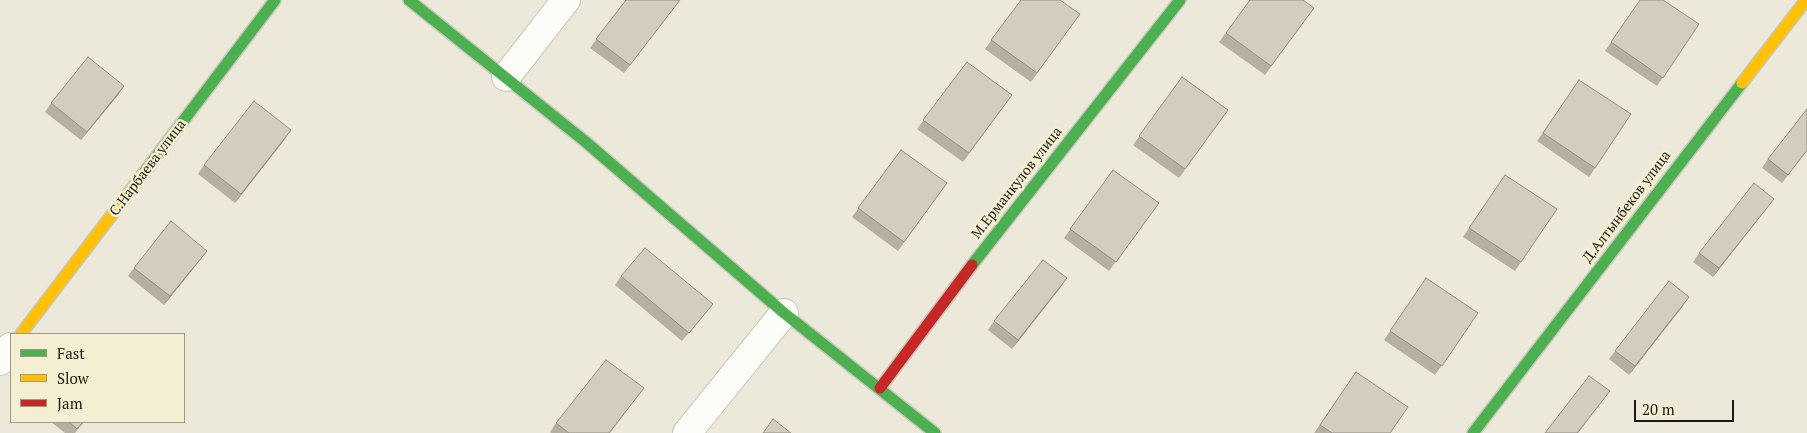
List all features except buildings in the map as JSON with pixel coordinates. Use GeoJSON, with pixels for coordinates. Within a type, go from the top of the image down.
{"type":"FeatureCollection","features":[{"type":"Feature","properties":{"kind":"street","name":"С.Нарбаева улица"},"geometry":{"type":"LineString","coordinates":[[22,333],[274,0]]}},
{"type":"Feature","properties":{"kind":"street"},"geometry":{"type":"LineString","coordinates":[[409,0],[587,143],[784,313],[935,433]]}},
{"type":"Feature","properties":{"kind":"street"},"geometry":{"type":"LineString","coordinates":[[506,78],[566,0]]}},
{"type":"Feature","properties":{"kind":"street","name":"М.Ерманкулов улица"},"geometry":{"type":"LineString","coordinates":[[880,388],[987,245],[1180,0]]}},
{"type":"Feature","properties":{"kind":"street","name":"Д.Алтынбеков улица"},"geometry":{"type":"LineString","coordinates":[[1473,433],[1806,0]]}},
{"type":"Feature","properties":{"kind":"street"},"geometry":{"type":"LineString","coordinates":[[688,433],[784,313]]}},
{"type":"Feature","properties":{"kind":"street"},"geometry":{"type":"LineString","coordinates":[[0,361],[10,347]]}},
{"type":"Feature","properties":{"kind":"traffic: fast"},"geometry":{"type":"LineString","coordinates":[[143,174],[275,0]]}},
{"type":"Feature","properties":{"kind":"traffic: fast"},"geometry":{"type":"LineString","coordinates":[[409,0],[587,143],[784,313],[935,433]]}},
{"type":"Feature","properties":{"kind":"traffic: fast"},"geometry":{"type":"LineString","coordinates":[[972,265],[1180,0]]}},
{"type":"Feature","properties":{"kind":"traffic: fast"},"geometry":{"type":"LineString","coordinates":[[1473,433],[1742,83]]}},
{"type":"Feature","properties":{"kind":"traffic: slow"},"geometry":{"type":"LineString","coordinates":[[1742,83],[1806,0]]}},
{"type":"Feature","properties":{"kind":"traffic: slow"},"geometry":{"type":"LineString","coordinates":[[22,333],[143,174]]}},
{"type":"Feature","properties":{"kind":"traffic: jam"},"geometry":{"type":"LineString","coordinates":[[880,388],[972,265]]}}]}
